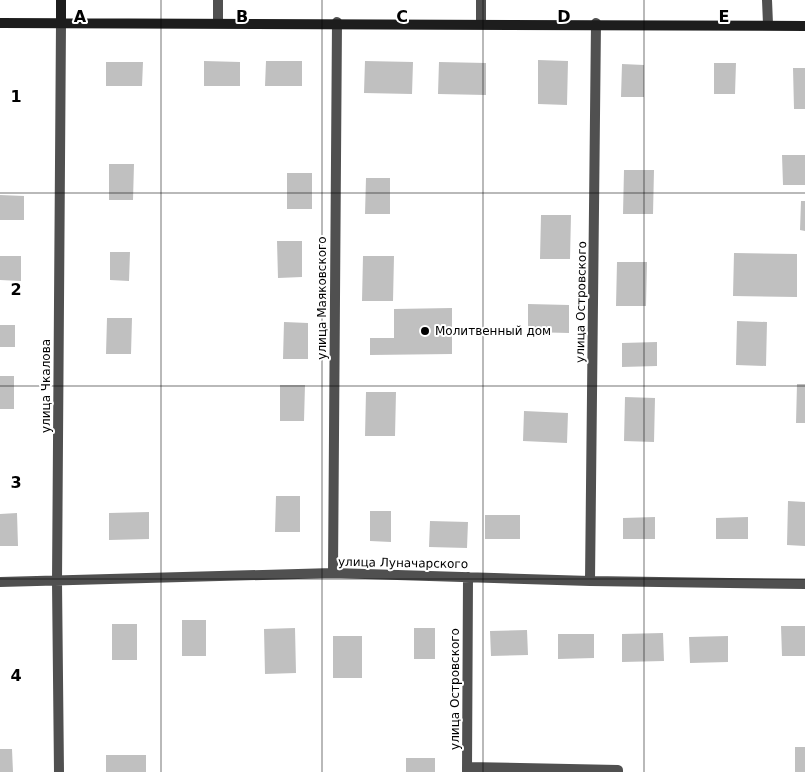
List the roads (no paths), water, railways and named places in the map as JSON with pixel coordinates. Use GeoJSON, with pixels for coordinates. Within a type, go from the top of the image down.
{"type":"FeatureCollection","features":[{"type":"Feature","properties":{"kind":"street","name":"улица Чкалова"},"geometry":{"type":"LineString","coordinates":[[59,772],[57,582],[61,0]]}},
{"type":"Feature","properties":{"kind":"street"},"geometry":{"type":"LineString","coordinates":[[218,0],[218,23]]}},
{"type":"Feature","properties":{"kind":"street"},"geometry":{"type":"LineString","coordinates":[[480,0],[481,23]]}},
{"type":"Feature","properties":{"kind":"street"},"geometry":{"type":"LineString","coordinates":[[767,0],[768,24]]}},
{"type":"Feature","properties":{"kind":"street"},"geometry":{"type":"LineString","coordinates":[[0,23],[337,22],[768,24],[805,26]]}},
{"type":"Feature","properties":{"kind":"street","name":"улица Маяковского"},"geometry":{"type":"LineString","coordinates":[[333,574],[337,22]]}},
{"type":"Feature","properties":{"kind":"street","name":"улица Островского"},"geometry":{"type":"LineString","coordinates":[[590,581],[596,23]]}},
{"type":"Feature","properties":{"kind":"street","name":"улица Луначарского"},"geometry":{"type":"LineString","coordinates":[[0,582],[333,574],[590,581],[805,584]]}},
{"type":"Feature","properties":{"kind":"street","name":"улица Островского"},"geometry":{"type":"LineString","coordinates":[[467,769],[468,577]]}},
{"type":"Feature","properties":{"kind":"street"},"geometry":{"type":"LineString","coordinates":[[467,769],[618,771]]}},
{"type":"Feature","properties":{"kind":"place","name":"Молитвенный дом"},"geometry":{"type":"Point","coordinates":[425,331]}}]}
